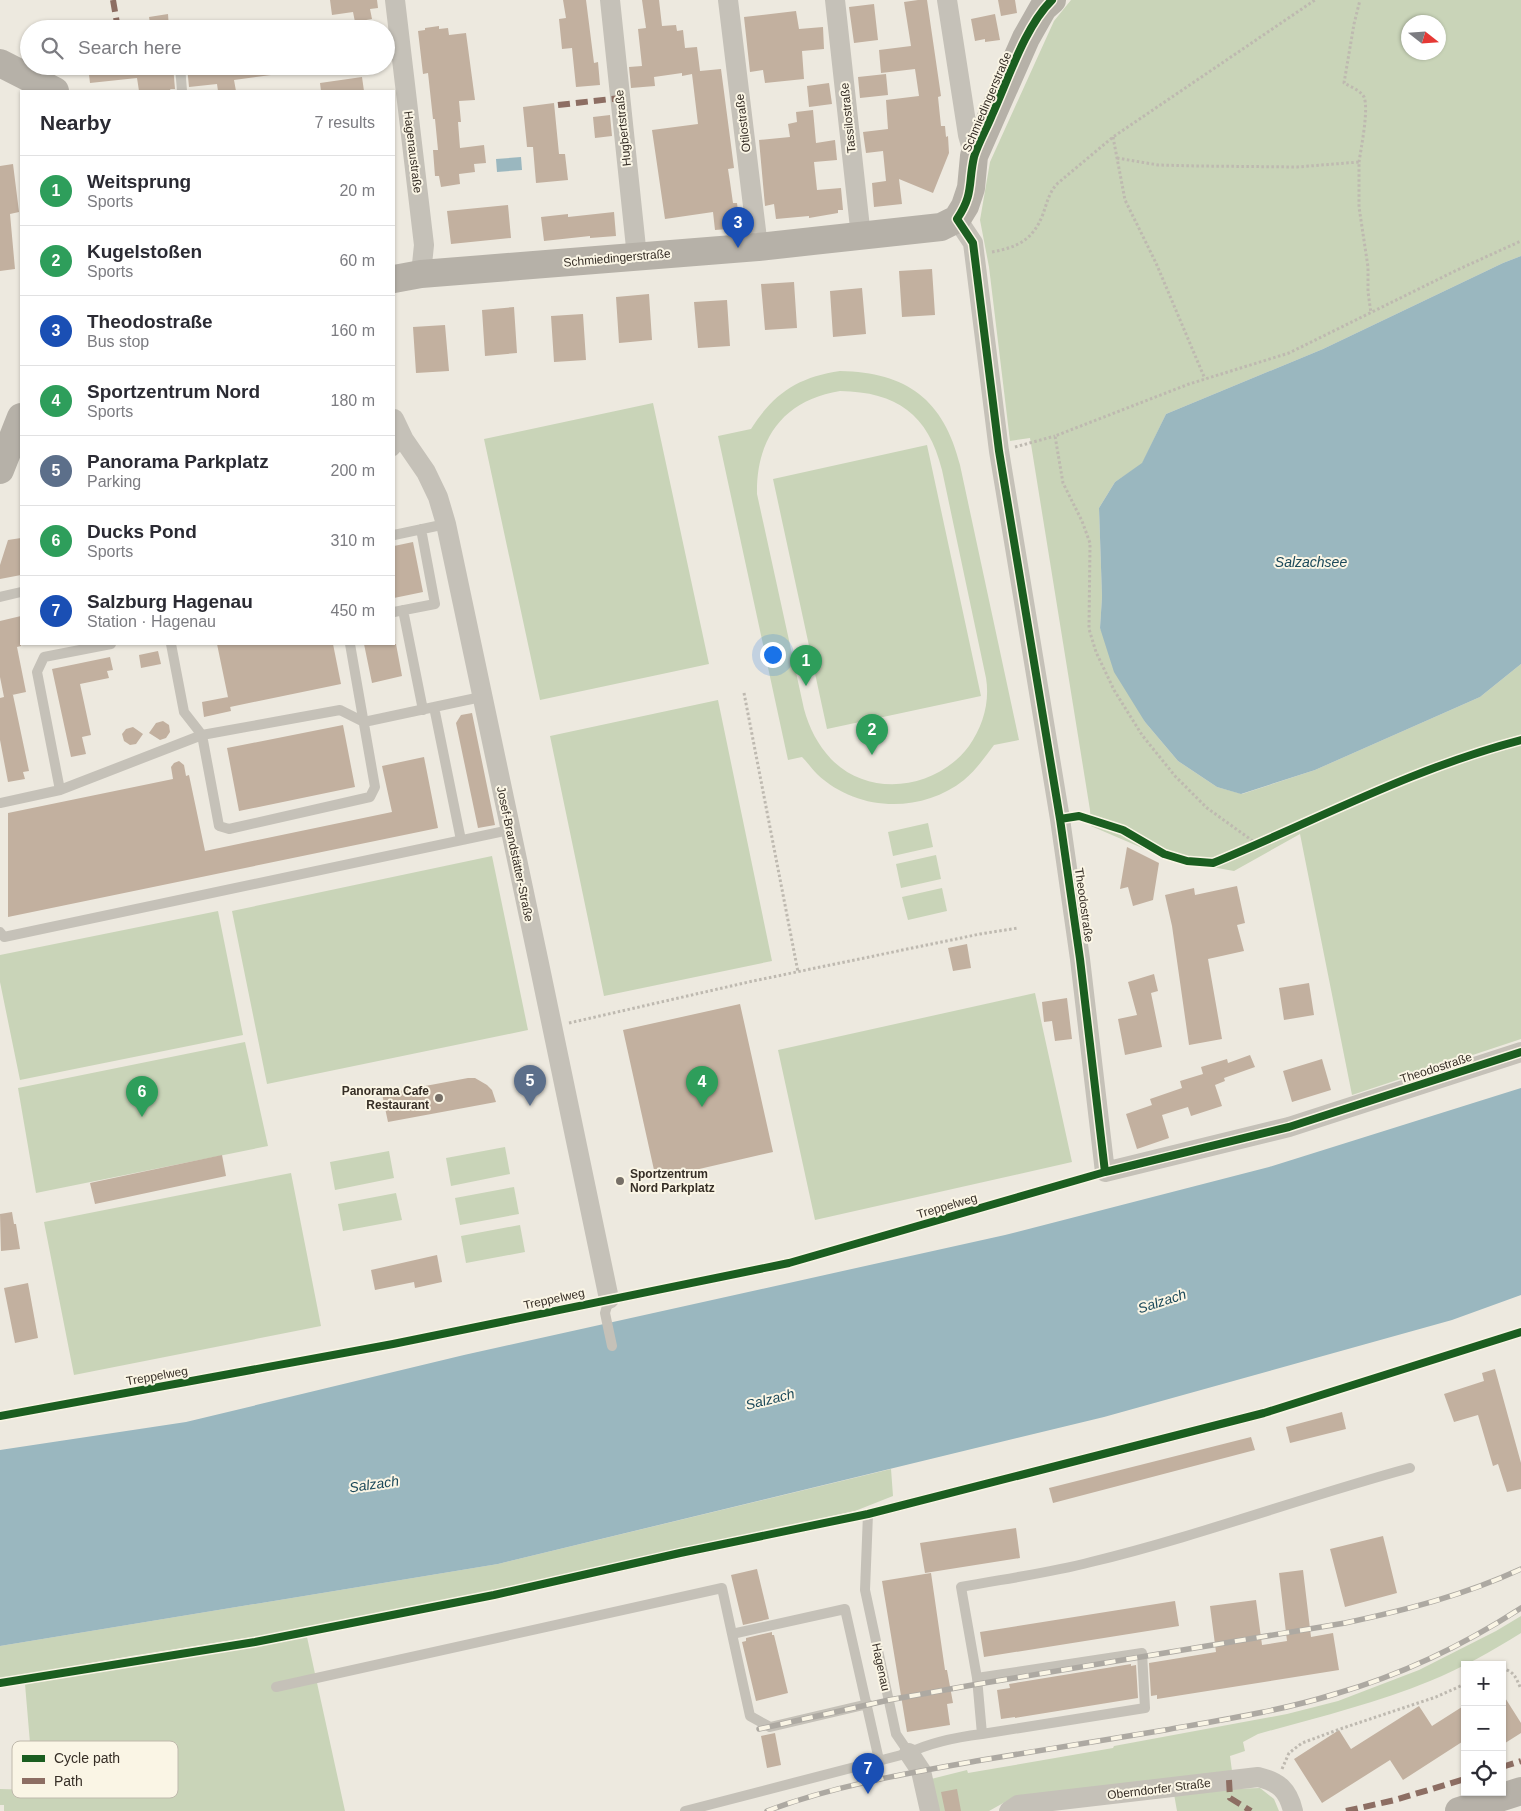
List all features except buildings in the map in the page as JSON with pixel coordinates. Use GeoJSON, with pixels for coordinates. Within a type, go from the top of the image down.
{"type":"FeatureCollection","features":[{"type":"Feature","properties":{"kind":"street","name":"Hagenaustraße"},"geometry":{"type":"LineString","coordinates":[[395,0],[424,245],[420,274]]}},
{"type":"Feature","properties":{"kind":"street","name":"Hugbertstraße"},"geometry":{"type":"LineString","coordinates":[[610,0],[637,257]]}},
{"type":"Feature","properties":{"kind":"street","name":"Otilostraße"},"geometry":{"type":"LineString","coordinates":[[728,0],[758,247]]}},
{"type":"Feature","properties":{"kind":"street","name":"Tassilostraße"},"geometry":{"type":"LineString","coordinates":[[835,0],[861,237]]}},
{"type":"Feature","properties":{"kind":"street"},"geometry":{"type":"LineString","coordinates":[[947,0],[968,135],[974,156]]}},
{"type":"Feature","properties":{"kind":"street","name":"Schmiedingerstraße"},"geometry":{"type":"LineString","coordinates":[[395,279],[420,274],[758,247],[941,227],[957,219],[965,206],[971,188],[974,156],[1026,38],[1043,8],[1052,0]]}},
{"type":"Feature","properties":{"kind":"street"},"geometry":{"type":"LineString","coordinates":[[0,64],[20,74]]}},
{"type":"Feature","properties":{"kind":"street"},"geometry":{"type":"LineString","coordinates":[[22,75],[53,90]]}},
{"type":"Feature","properties":{"kind":"street","name":"Theodostraße"},"geometry":{"type":"LineString","coordinates":[[957,219],[973,243],[999,451],[1060,819],[1080,959],[1105,1172],[1289,1127],[1521,1052]]}},
{"type":"Feature","properties":{"kind":"street"},"geometry":{"type":"LineString","coordinates":[[0,470],[20,420]]}},
{"type":"Feature","properties":{"kind":"street","name":"Josef-Brandstätter-Straße"},"geometry":{"type":"LineString","coordinates":[[395,424],[399,446],[426,472],[438,497],[446,524],[610,1299]]}},
{"type":"Feature","properties":{"kind":"street","name":"Hagenau"},"geometry":{"type":"LineString","coordinates":[[909,1754],[921,1771],[930,1811]]}},
{"type":"Feature","properties":{"kind":"street","name":"Oberndorfer Straße"},"geometry":{"type":"LineString","coordinates":[[1009,1811],[1018,1805],[1258,1777],[1276,1784]]}},
{"type":"Feature","properties":{"kind":"street"},"geometry":{"type":"LineString","coordinates":[[1276,1784],[1283,1789],[1290,1800],[1293,1811]]}},
{"type":"Feature","properties":{"kind":"street"},"geometry":{"type":"LineString","coordinates":[[1459,1811],[1521,1791]]}},
{"type":"Feature","properties":{"kind":"lane"},"geometry":{"type":"LineString","coordinates":[[181,75],[182,90]]}},
{"type":"Feature","properties":{"kind":"lane"},"geometry":{"type":"LineString","coordinates":[[395,535],[446,524]]}},
{"type":"Feature","properties":{"kind":"lane"},"geometry":{"type":"LineString","coordinates":[[421,529],[435,604],[398,611],[429,708],[461,840]]}},
{"type":"Feature","properties":{"kind":"lane"},"geometry":{"type":"LineString","coordinates":[[0,597],[20,592]]}},
{"type":"Feature","properties":{"kind":"lane"},"geometry":{"type":"LineString","coordinates":[[60,790],[36,672],[44,657],[106,645]]}},
{"type":"Feature","properties":{"kind":"lane"},"geometry":{"type":"LineString","coordinates":[[171,645],[184,712],[202,735],[219,826],[229,829],[370,797],[375,787],[350,645]]}},
{"type":"Feature","properties":{"kind":"lane"},"geometry":{"type":"LineString","coordinates":[[0,803],[60,790],[202,735],[340,710],[364,722],[482,697]]}},
{"type":"Feature","properties":{"kind":"lane"},"geometry":{"type":"LineString","coordinates":[[0,932],[4,937],[510,830]]}},
{"type":"Feature","properties":{"kind":"lane","name":"Treppelweg"},"geometry":{"type":"LineString","coordinates":[[0,1416],[393,1344],[789,1262],[1105,1172]]}},
{"type":"Feature","properties":{"kind":"lane"},"geometry":{"type":"LineString","coordinates":[[610,1299],[605,1313],[612,1346]]}},
{"type":"Feature","properties":{"kind":"lane"},"geometry":{"type":"LineString","coordinates":[[0,1683],[254,1642],[494,1595],[680,1553],[868,1514],[1264,1413],[1521,1332]]}},
{"type":"Feature","properties":{"kind":"lane"},"geometry":{"type":"LineString","coordinates":[[982,1734],[977,1678],[961,1587],[1099,1560],[1172,1541],[1410,1468]]}},
{"type":"Feature","properties":{"kind":"lane","name":"Hagenau"},"geometry":{"type":"LineString","coordinates":[[868,1514],[865,1590],[896,1734],[909,1754]]}},
{"type":"Feature","properties":{"kind":"lane"},"geometry":{"type":"LineString","coordinates":[[276,1686],[722,1588],[750,1716],[770,1727],[868,1704]]}},
{"type":"Feature","properties":{"kind":"lane"},"geometry":{"type":"LineString","coordinates":[[732,1634],[845,1609],[880,1760]]}},
{"type":"Feature","properties":{"kind":"lane"},"geometry":{"type":"LineString","coordinates":[[685,1811],[909,1754],[919,1748],[982,1734],[1146,1708],[1142,1653],[977,1678]]}},
{"type":"Feature","properties":{"kind":"lane"},"geometry":{"type":"LineString","coordinates":[[708,1811],[722,1801]]}},
{"type":"Feature","properties":{"kind":"path"},"geometry":{"type":"LineString","coordinates":[[974,255],[1020,245],[1036,230],[1051,190],[1113,137],[1315,0]]}},
{"type":"Feature","properties":{"kind":"path"},"geometry":{"type":"LineString","coordinates":[[1360,0],[1344,83],[1357,90],[1364,97],[1366,109],[1359,162],[1359,208],[1368,267],[1368,292],[1371,313]]}},
{"type":"Feature","properties":{"kind":"path"},"geometry":{"type":"LineString","coordinates":[[1113,137],[1125,200],[1156,263],[1205,379]]}},
{"type":"Feature","properties":{"kind":"path"},"geometry":{"type":"LineString","coordinates":[[1117,158],[1158,165],[1198,166],[1297,167],[1359,162]]}},
{"type":"Feature","properties":{"kind":"path"},"geometry":{"type":"LineString","coordinates":[[999,451],[1055,436],[1205,379],[1289,353],[1521,241]]}},
{"type":"Feature","properties":{"kind":"path"},"geometry":{"type":"LineString","coordinates":[[1055,436],[1063,483],[1082,521],[1090,543],[1089,629],[1096,652],[1114,690],[1142,735],[1175,776],[1207,808],[1257,844]]}},
{"type":"Feature","properties":{"kind":"path"},"geometry":{"type":"LineString","coordinates":[[744,693],[798,972]]}},
{"type":"Feature","properties":{"kind":"path"},"geometry":{"type":"LineString","coordinates":[[553,1027],[798,972],[980,934],[1018,928]]}},
{"type":"Feature","properties":{"kind":"path"},"geometry":{"type":"LineString","coordinates":[[1506,1670],[1517,1679],[1521,1690]]}},
{"type":"Feature","properties":{"kind":"path"},"geometry":{"type":"LineString","coordinates":[[1276,1784],[1288,1753],[1302,1744],[1340,1729],[1436,1697],[1461,1686]]}},
{"type":"Feature","properties":{"kind":"green space"},"geometry":{"type":"Polygon","coordinates":[[[1071,0],[1521,0],[1521,256],[1323,349],[1166,414],[1142,464],[1115,482],[1099,508],[1102,597],[1100,628],[1145,722],[1178,761],[1217,787],[1242,794],[1315,770],[1480,697],[1521,664],[1521,1039],[1352,1095],[1300,834],[1234,871],[1168,859],[1091,826],[1030,438],[1010,441],[989,267],[980,220],[990,162],[1054,21],[1071,0]]]}},
{"type":"Feature","properties":{"kind":"green space"},"geometry":{"type":"Polygon","coordinates":[[[840,371],[885,377],[903,384],[919,394],[933,407],[944,423],[953,442],[960,465],[1019,740],[994,745],[964,780],[947,791],[929,799],[909,803],[889,804],[870,802],[851,796],[833,787],[817,774],[802,757],[788,760],[718,436],[751,429],[768,406],[788,389],[811,378],[840,371]],[[840,391],[820,396],[803,403],[789,413],[777,425],[768,439],[758,474],[757,494],[804,709],[814,736],[831,759],[847,772],[865,780],[883,784],[903,784],[922,780],[939,772],[955,761],[969,746],[982,722],[986,705],[987,687],[942,470],[936,451],[919,421],[907,410],[894,402],[860,392],[840,391]]]}},
{"type":"Feature","properties":{"kind":"green space"},"geometry":{"type":"Polygon","coordinates":[[[653,403],[709,664],[540,700],[484,439],[653,403]]]}},
{"type":"Feature","properties":{"kind":"green space"},"geometry":{"type":"Polygon","coordinates":[[[927,445],[981,696],[827,729],[773,479],[927,445]]]}},
{"type":"Feature","properties":{"kind":"green space"},"geometry":{"type":"Polygon","coordinates":[[[718,700],[772,961],[604,996],[550,736],[718,700]]]}},
{"type":"Feature","properties":{"kind":"green space"},"geometry":{"type":"Polygon","coordinates":[[[928,823],[933,847],[893,856],[888,832],[928,823]]]}},
{"type":"Feature","properties":{"kind":"green space"},"geometry":{"type":"Polygon","coordinates":[[[936,855],[941,879],[901,888],[896,864],[936,855]]]}},
{"type":"Feature","properties":{"kind":"green space"},"geometry":{"type":"Polygon","coordinates":[[[492,856],[528,1030],[267,1084],[232,911],[492,856]]]}},
{"type":"Feature","properties":{"kind":"green space"},"geometry":{"type":"Polygon","coordinates":[[[942,888],[947,911],[908,920],[902,897],[942,888]]]}},
{"type":"Feature","properties":{"kind":"green space"},"geometry":{"type":"Polygon","coordinates":[[[218,911],[243,1035],[20,1080],[0,982],[0,955],[218,911]]]}},
{"type":"Feature","properties":{"kind":"green space"},"geometry":{"type":"Polygon","coordinates":[[[1035,993],[1072,1162],[815,1220],[778,1050],[1035,993]]]}},
{"type":"Feature","properties":{"kind":"green space"},"geometry":{"type":"Polygon","coordinates":[[[245,1042],[268,1146],[36,1193],[18,1088],[245,1042]]]}},
{"type":"Feature","properties":{"kind":"green space"},"geometry":{"type":"Polygon","coordinates":[[[505,1147],[510,1174],[451,1186],[446,1158],[505,1147]]]}},
{"type":"Feature","properties":{"kind":"green space"},"geometry":{"type":"Polygon","coordinates":[[[389,1151],[394,1178],[335,1190],[330,1162],[389,1151]]]}},
{"type":"Feature","properties":{"kind":"green space"},"geometry":{"type":"Polygon","coordinates":[[[291,1173],[321,1326],[74,1375],[44,1222],[291,1173]]]}},
{"type":"Feature","properties":{"kind":"green space"},"geometry":{"type":"Polygon","coordinates":[[[514,1187],[519,1214],[460,1225],[455,1198],[514,1187]]]}},
{"type":"Feature","properties":{"kind":"green space"},"geometry":{"type":"Polygon","coordinates":[[[396,1193],[402,1220],[343,1231],[338,1204],[396,1193]]]}},
{"type":"Feature","properties":{"kind":"green space"},"geometry":{"type":"Polygon","coordinates":[[[520,1225],[525,1252],[466,1263],[461,1236],[520,1225]]]}},
{"type":"Feature","properties":{"kind":"green space"},"geometry":{"type":"Polygon","coordinates":[[[891,1469],[893,1496],[855,1511],[508,1588],[291,1631],[0,1679],[0,1646],[498,1564],[891,1469]]]}},
{"type":"Feature","properties":{"kind":"green space"},"geometry":{"type":"Polygon","coordinates":[[[1521,1616],[1521,1633],[1473,1661],[1461,1661],[1461,1667],[1442,1676],[1366,1704],[1258,1734],[1243,1742],[1245,1751],[1230,1756],[1232,1771],[1014,1797],[989,1811],[938,1811],[931,1779],[967,1770],[968,1773],[1113,1748],[1114,1746],[1287,1714],[1338,1701],[1419,1670],[1496,1631],[1521,1616]]]}},
{"type":"Feature","properties":{"kind":"green space"},"geometry":{"type":"Polygon","coordinates":[[[307,1637],[345,1811],[4,1811],[4,1805],[0,1805],[0,1789],[12,1789],[12,1798],[178,1798],[178,1741],[30,1741],[25,1684],[307,1637]]]}},
{"type":"Feature","properties":{"kind":"green space"},"geometry":{"type":"Polygon","coordinates":[[[1260,1788],[1274,1799],[1279,1811],[1177,1811],[1174,1794],[1180,1791],[1260,1788]]]}},
{"type":"Feature","properties":{"kind":"water"},"geometry":{"type":"Polygon","coordinates":[[[521,157],[522,170],[497,172],[496,159],[521,157]]]}},
{"type":"Feature","properties":{"kind":"water","name":"Salzachsee"},"geometry":{"type":"Polygon","coordinates":[[[1521,256],[1521,664],[1480,697],[1315,770],[1241,794],[1217,787],[1178,761],[1145,722],[1114,672],[1100,628],[1102,597],[1099,508],[1115,482],[1142,463],[1166,414],[1323,349],[1521,256]]]}},
{"type":"Feature","properties":{"kind":"water","name":"Salzach"},"geometry":{"type":"Polygon","coordinates":[[[1521,1088],[1521,1295],[1452,1320],[1104,1417],[498,1564],[0,1646],[0,1450],[186,1422],[464,1355],[1005,1235],[1269,1167],[1521,1088]]]}},
{"type":"Feature","properties":{"kind":"railway"},"geometry":{"type":"LineString","coordinates":[[759,1729],[889,1700],[1345,1623],[1435,1601],[1478,1587],[1521,1569]]}},
{"type":"Feature","properties":{"kind":"railway"},"geometry":{"type":"LineString","coordinates":[[767,1811],[819,1794],[900,1775],[1229,1719],[1314,1700],[1384,1678],[1431,1658],[1499,1622],[1521,1608]]}},
{"type":"Feature","properties":{"kind":"marked path"},"geometry":{"type":"LineString","coordinates":[[113,0],[116,20]]}},
{"type":"Feature","properties":{"kind":"marked path"},"geometry":{"type":"LineString","coordinates":[[558,105],[620,98]]}},
{"type":"Feature","properties":{"kind":"marked path"},"geometry":{"type":"LineString","coordinates":[[1506,1766],[1521,1761]]}},
{"type":"Feature","properties":{"kind":"marked path"},"geometry":{"type":"LineString","coordinates":[[1229,1780],[1230,1798],[1251,1811]]}},
{"type":"Feature","properties":{"kind":"marked path"},"geometry":{"type":"LineString","coordinates":[[1346,1811],[1395,1800],[1461,1780]]}},
{"type":"Feature","properties":{"kind":"cycle path"},"geometry":{"type":"LineString","coordinates":[[1052,0],[1042,11],[1025,39],[978,146],[972,166],[970,188],[966,202],[957,219],[973,243],[999,451],[1060,819],[1080,959],[1105,1172]]}},
{"type":"Feature","properties":{"kind":"cycle path"},"geometry":{"type":"LineString","coordinates":[[1060,819],[1079,816],[1123,830],[1164,854],[1187,861],[1213,863],[1403,780],[1442,765],[1521,740]]}},
{"type":"Feature","properties":{"kind":"cycle path"},"geometry":{"type":"LineString","coordinates":[[0,1416],[393,1344],[789,1263],[1105,1172],[1289,1127],[1521,1052]]}},
{"type":"Feature","properties":{"kind":"cycle path"},"geometry":{"type":"LineString","coordinates":[[0,1683],[255,1642],[494,1595],[680,1553],[868,1514],[1264,1413],[1521,1332]]}},
{"type":"Feature","properties":{"kind":"place","name":"Theodostraße"},"geometry":{"type":"Point","coordinates":[738,248]}},
{"type":"Feature","properties":{"kind":"place","name":"Weitsprung"},"geometry":{"type":"Point","coordinates":[806,686]}},
{"type":"Feature","properties":{"kind":"place","name":"Kugelstoßen"},"geometry":{"type":"Point","coordinates":[872,755]}},
{"type":"Feature","properties":{"kind":"place","name":"Panorama Cafe Restaurant"},"geometry":{"type":"Point","coordinates":[439,1098]}},
{"type":"Feature","properties":{"kind":"place","name":"Panorama Parkplatz"},"geometry":{"type":"Point","coordinates":[530,1106]}},
{"type":"Feature","properties":{"kind":"place","name":"Sportzentrum Nord"},"geometry":{"type":"Point","coordinates":[702,1107]}},
{"type":"Feature","properties":{"kind":"place","name":"Ducks Pond"},"geometry":{"type":"Point","coordinates":[142,1117]}},
{"type":"Feature","properties":{"kind":"place","name":"Sportzentrum Nord Parkplatz"},"geometry":{"type":"Point","coordinates":[620,1181]}},
{"type":"Feature","properties":{"kind":"place","name":"Salzburg Hagenau"},"geometry":{"type":"Point","coordinates":[868,1794]}}]}
